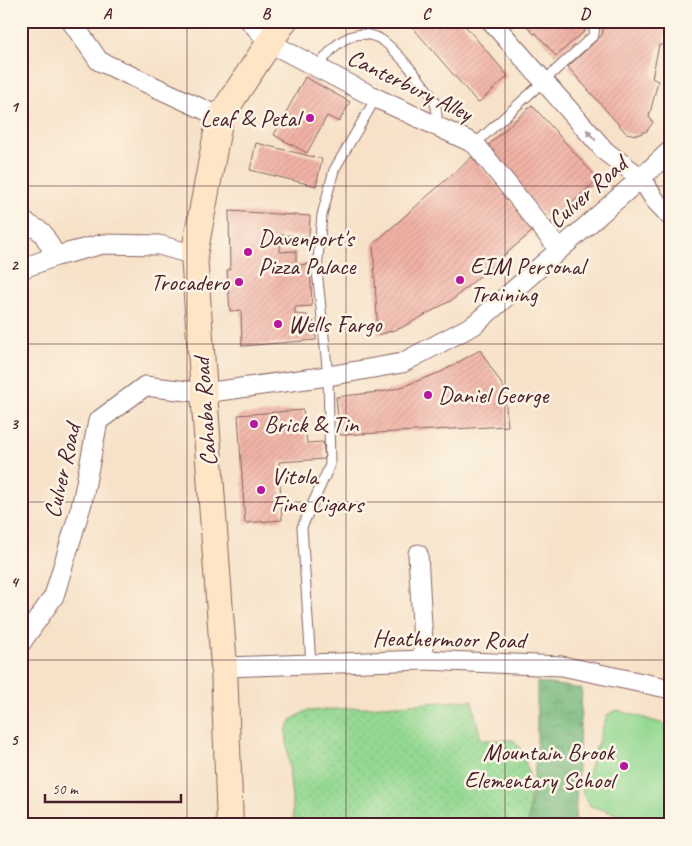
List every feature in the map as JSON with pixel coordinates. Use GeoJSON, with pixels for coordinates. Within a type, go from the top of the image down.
{"type":"FeatureCollection","features":[{"type":"Feature","properties":{"kind":"street"},"geometry":{"type":"LineString","coordinates":[[71,21],[99,61],[220,117]]}},
{"type":"Feature","properties":{"kind":"street","name":"Canterbury Alley"},"geometry":{"type":"LineString","coordinates":[[250,21],[270,44],[376,98],[475,144]]}},
{"type":"Feature","properties":{"kind":"street","name":"Cahaba Road"},"geometry":{"type":"LineString","coordinates":[[230,825],[224,667],[194,255],[220,117],[284,21]]}},
{"type":"Feature","properties":{"kind":"street"},"geometry":{"type":"LineString","coordinates":[[491,21],[606,152],[641,178],[655,200],[671,217]]}},
{"type":"Feature","properties":{"kind":"street"},"geometry":{"type":"LineString","coordinates":[[475,144],[559,249]]}},
{"type":"Feature","properties":{"kind":"street","name":"Culver Road"},"geometry":{"type":"LineString","coordinates":[[21,643],[54,596],[82,503],[98,421],[145,386],[204,394],[402,363],[474,325],[671,150]]}},
{"type":"Feature","properties":{"kind":"street"},"geometry":{"type":"LineString","coordinates":[[21,220],[42,232],[56,256]]}},
{"type":"Feature","properties":{"kind":"street"},"geometry":{"type":"LineString","coordinates":[[21,269],[56,256],[103,244],[159,245],[194,255]]}},
{"type":"Feature","properties":{"kind":"street"},"geometry":{"type":"LineString","coordinates":[[418,554],[424,660]]}},
{"type":"Feature","properties":{"kind":"street","name":"Heathermoor Road"},"geometry":{"type":"LineString","coordinates":[[224,667],[424,660],[562,666],[671,689]]}},
{"type":"Feature","properties":{"kind":"lane"},"geometry":{"type":"LineString","coordinates":[[475,144],[594,35],[596,21]]}},
{"type":"Feature","properties":{"kind":"lane"},"geometry":{"type":"LineString","coordinates":[[317,68],[333,47],[345,39],[363,34],[380,39],[397,54],[424,85],[435,104],[438,127]]}},
{"type":"Feature","properties":{"kind":"lane"},"geometry":{"type":"LineString","coordinates":[[311,664],[302,526],[330,465],[328,376],[317,270],[322,215],[334,170],[376,98]]}},
{"type":"Feature","properties":{"kind":"green space"},"geometry":{"type":"Polygon","coordinates":[[[537,682],[582,689],[575,825],[528,825],[537,750],[537,682]]]}},
{"type":"Feature","properties":{"kind":"green space"},"geometry":{"type":"Polygon","coordinates":[[[472,700],[481,740],[514,740],[525,759],[530,792],[528,825],[294,825],[286,731],[291,720],[306,711],[472,700]]]}},
{"type":"Feature","properties":{"kind":"green space","name":"Mountain Brook Elementary School"},"geometry":{"type":"Polygon","coordinates":[[[617,710],[671,726],[671,813],[668,823],[654,825],[590,806],[582,791],[607,715],[617,710]]]}},
{"type":"Feature","properties":{"kind":"building"},"geometry":{"type":"Polygon","coordinates":[[[407,21],[461,21],[508,76],[478,103],[407,21]]]}},
{"type":"Feature","properties":{"kind":"building"},"geometry":{"type":"Polygon","coordinates":[[[522,21],[587,21],[586,30],[556,56],[536,33],[534,34],[522,21]]]}},
{"type":"Feature","properties":{"kind":"building"},"geometry":{"type":"Polygon","coordinates":[[[604,21],[667,21],[664,45],[659,45],[652,78],[658,81],[649,117],[653,122],[647,131],[637,135],[626,133],[568,67],[602,35],[604,21]]]}},
{"type":"Feature","properties":{"kind":"building"},"geometry":{"type":"Polygon","coordinates":[[[305,77],[350,102],[339,122],[327,116],[307,153],[274,135],[305,77]]]}},
{"type":"Feature","properties":{"kind":"building"},"geometry":{"type":"Polygon","coordinates":[[[532,105],[598,179],[550,223],[484,149],[532,105]]]}},
{"type":"Feature","properties":{"kind":"building"},"geometry":{"type":"Polygon","coordinates":[[[256,143],[322,159],[316,186],[250,170],[256,143]]]}},
{"type":"Feature","properties":{"kind":"building"},"geometry":{"type":"Polygon","coordinates":[[[472,157],[535,229],[452,300],[401,328],[378,335],[373,244],[472,157]]]}},
{"type":"Feature","properties":{"kind":"building"},"geometry":{"type":"Polygon","coordinates":[[[229,211],[310,216],[309,236],[280,235],[280,252],[296,251],[296,265],[310,264],[312,306],[295,307],[295,314],[307,315],[313,321],[316,340],[242,346],[241,310],[230,311],[227,270],[230,270],[229,211]]]}},
{"type":"Feature","properties":{"kind":"building"},"geometry":{"type":"Polygon","coordinates":[[[480,350],[504,388],[508,426],[340,435],[336,397],[387,391],[404,386],[441,372],[480,350]]]}},
{"type":"Feature","properties":{"kind":"building"},"geometry":{"type":"Polygon","coordinates":[[[303,410],[307,443],[323,442],[325,459],[279,462],[282,520],[245,523],[238,415],[303,410]]]}},
{"type":"Feature","properties":{"kind":"place","name":"Leaf & Petal"},"geometry":{"type":"Point","coordinates":[310,118]}},
{"type":"Feature","properties":{"kind":"place","name":"Davenport's Pizza Palace"},"geometry":{"type":"Point","coordinates":[248,252]}},
{"type":"Feature","properties":{"kind":"place","name":"EIM Personal Training"},"geometry":{"type":"Point","coordinates":[460,280]}},
{"type":"Feature","properties":{"kind":"place","name":"Trocadero"},"geometry":{"type":"Point","coordinates":[239,282]}},
{"type":"Feature","properties":{"kind":"place","name":"Wells Fargo"},"geometry":{"type":"Point","coordinates":[278,324]}},
{"type":"Feature","properties":{"kind":"place","name":"Daniel George"},"geometry":{"type":"Point","coordinates":[428,395]}},
{"type":"Feature","properties":{"kind":"place","name":"Brick & Tin"},"geometry":{"type":"Point","coordinates":[254,424]}},
{"type":"Feature","properties":{"kind":"place","name":"Vitola Fine Cigars"},"geometry":{"type":"Point","coordinates":[261,490]}},
{"type":"Feature","properties":{"kind":"place","name":"Mountain Brook Elementary School"},"geometry":{"type":"Point","coordinates":[624,766]}}]}
